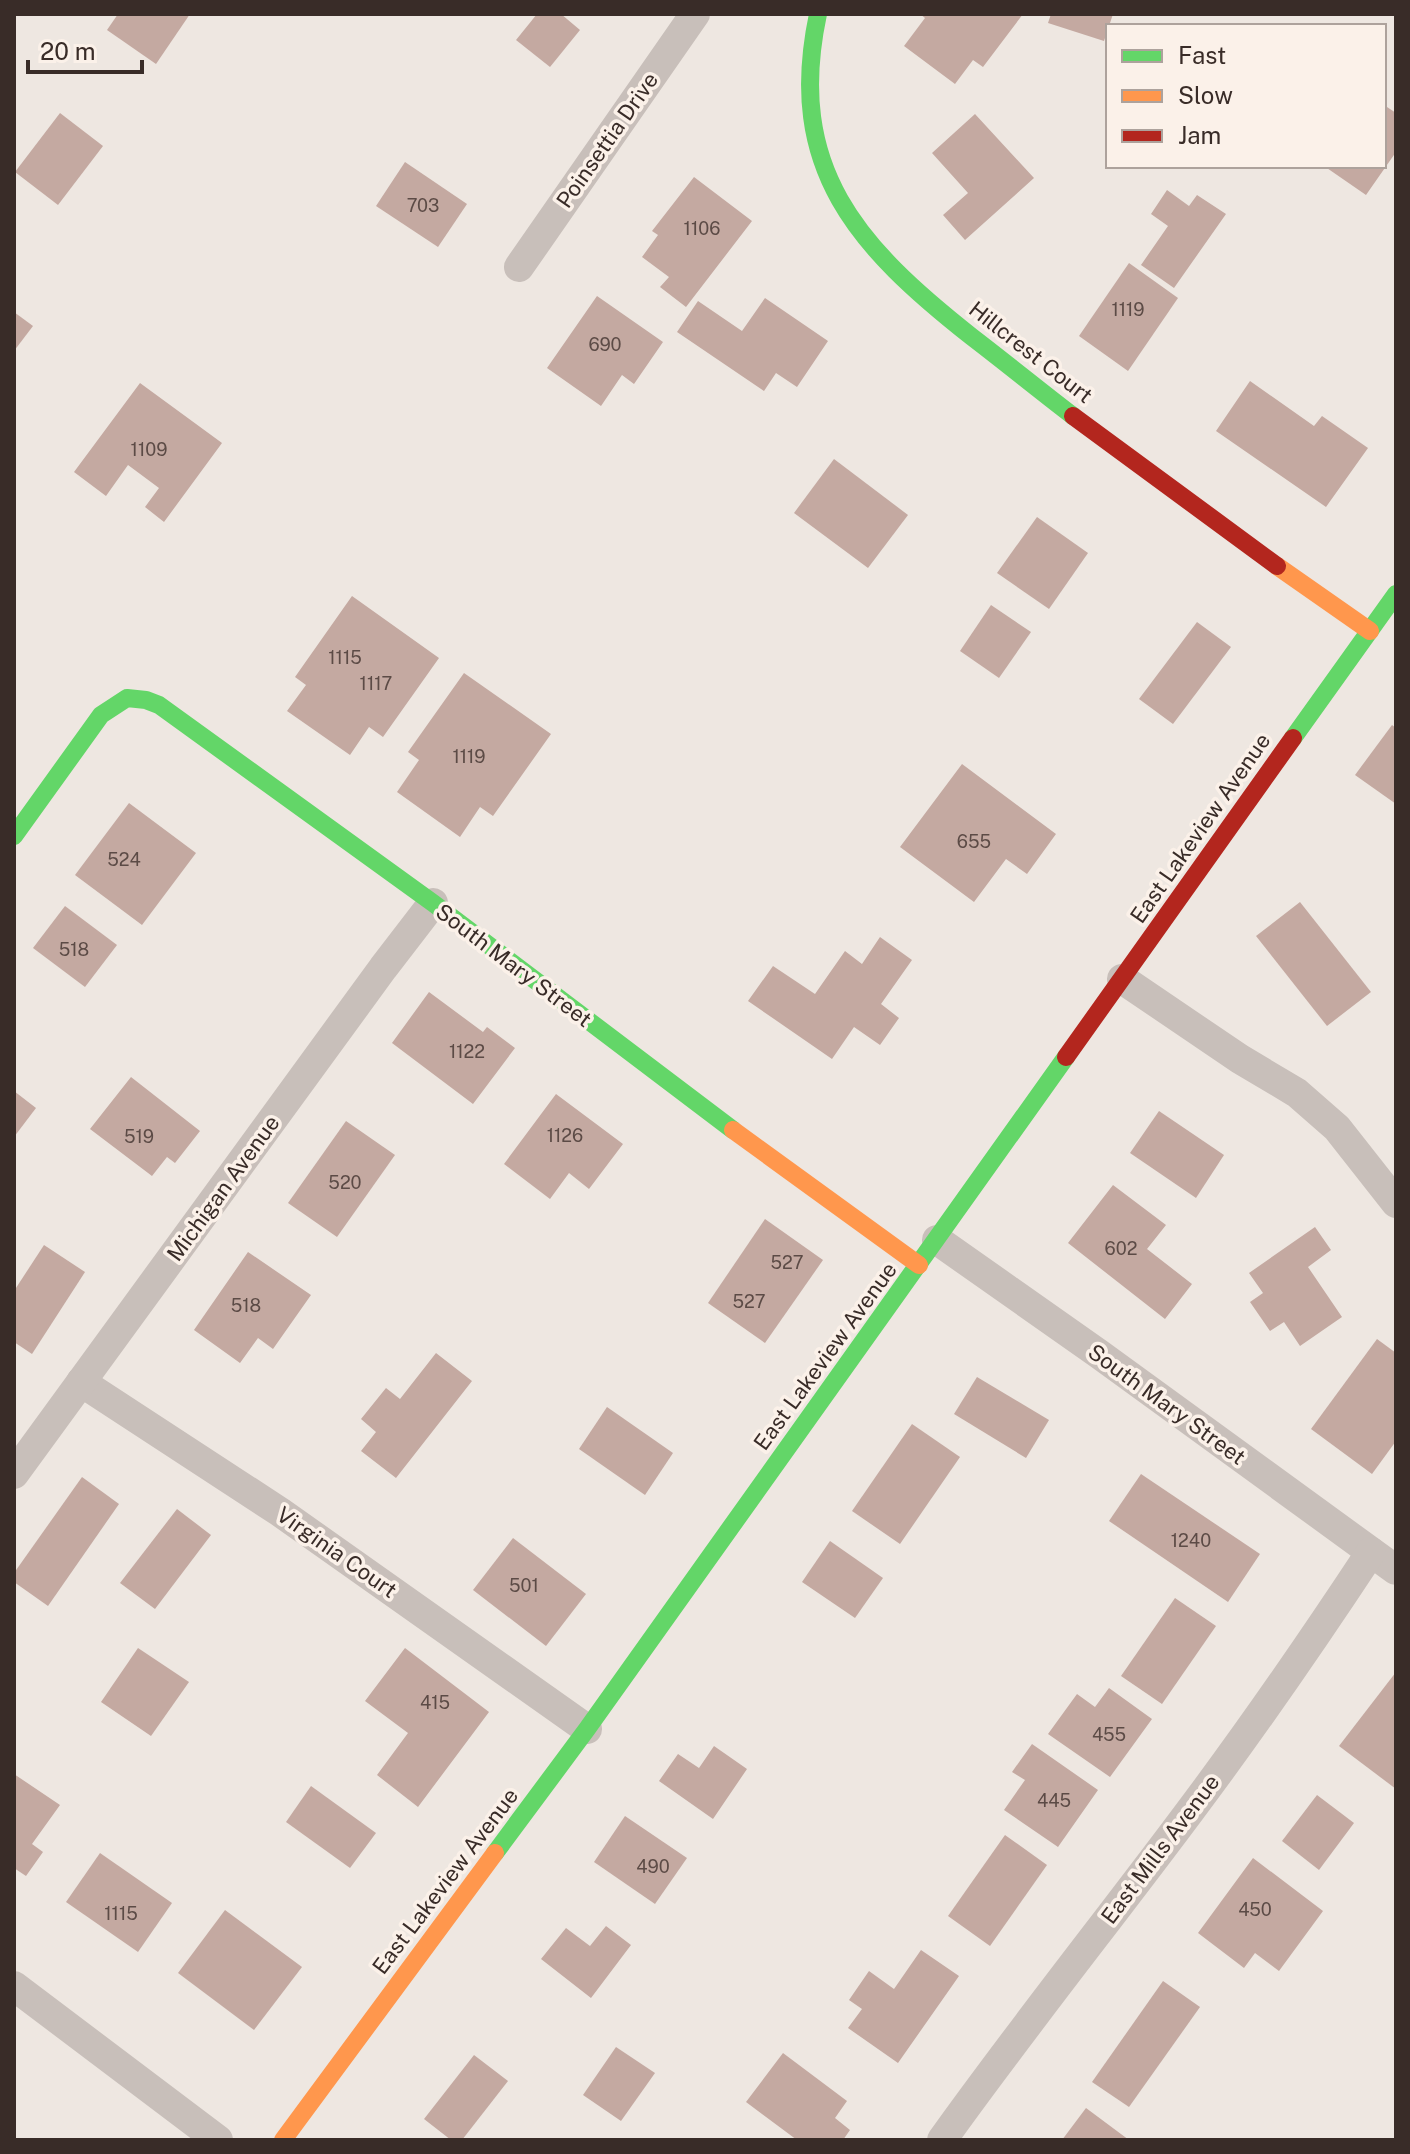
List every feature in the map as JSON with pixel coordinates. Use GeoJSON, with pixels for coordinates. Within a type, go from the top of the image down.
{"type":"FeatureCollection","features":[{"type":"Feature","properties":{"kind":"street","name":"Poinsettia Drive"},"geometry":{"type":"LineString","coordinates":[[519,267],[695,14]]}},
{"type":"Feature","properties":{"kind":"street","name":"Hillcrest Court"},"geometry":{"type":"LineString","coordinates":[[818,14],[810,72],[812,117],[821,158],[840,203],[874,251],[920,295],[1050,399],[1266,559],[1386,615]]}},
{"type":"Feature","properties":{"kind":"street","name":"East Lakeview Avenue"},"geometry":{"type":"LineString","coordinates":[[283,2140],[587,1729],[1386,615]]}},
{"type":"Feature","properties":{"kind":"street","name":"South Mary Street"},"geometry":{"type":"LineString","coordinates":[[14,836],[101,715],[127,698],[159,705],[433,903],[699,1106],[919,1265]]}},
{"type":"Feature","properties":{"kind":"street","name":"Michigan Avenue"},"geometry":{"type":"LineString","coordinates":[[14,1474],[433,903]]}},
{"type":"Feature","properties":{"kind":"street"},"geometry":{"type":"LineString","coordinates":[[1122,979],[1240,1059],[1297,1093],[1337,1128],[1396,1203]]}},
{"type":"Feature","properties":{"kind":"street","name":"South Mary Street"},"geometry":{"type":"LineString","coordinates":[[937,1240],[1396,1570]]}},
{"type":"Feature","properties":{"kind":"street","name":"Virginia Court"},"geometry":{"type":"LineString","coordinates":[[81,1382],[280,1512],[587,1729]]}},
{"type":"Feature","properties":{"kind":"street","name":"East Mills Avenue"},"geometry":{"type":"LineString","coordinates":[[942,2140],[1002,2056],[1192,1809],[1319,1631],[1371,1552]]}},
{"type":"Feature","properties":{"kind":"street"},"geometry":{"type":"LineString","coordinates":[[14,1986],[218,2140]]}},
{"type":"Feature","properties":{"kind":"building"},"geometry":{"type":"Polygon","coordinates":[[[118,14],[190,14],[156,64],[107,30],[118,14]]]}},
{"type":"Feature","properties":{"kind":"building"},"geometry":{"type":"Polygon","coordinates":[[[537,14],[561,14],[580,30],[550,67],[516,40],[537,14]]]}},
{"type":"Feature","properties":{"kind":"building"},"geometry":{"type":"Polygon","coordinates":[[[920,14],[1023,14],[983,67],[973,60],[955,84],[904,46],[925,18],[920,14]]]}},
{"type":"Feature","properties":{"kind":"building"},"geometry":{"type":"Polygon","coordinates":[[[1051,14],[1113,14],[1110,24],[1106,24],[1104,41],[1048,23],[1051,14]]]}},
{"type":"Feature","properties":{"kind":"building"},"geometry":{"type":"Polygon","coordinates":[[[1386,106],[1396,113],[1396,152],[1386,166],[1386,106]]]}},
{"type":"Feature","properties":{"kind":"building"},"geometry":{"type":"Polygon","coordinates":[[[60,113],[103,146],[58,205],[15,172],[60,113]]]}},
{"type":"Feature","properties":{"kind":"building"},"geometry":{"type":"Polygon","coordinates":[[[975,114],[1034,178],[965,240],[943,215],[968,193],[932,153],[975,114]]]}},
{"type":"Feature","properties":{"kind":"building"},"geometry":{"type":"Polygon","coordinates":[[[405,162],[467,204],[438,247],[376,206],[405,162]]]}},
{"type":"Feature","properties":{"kind":"building"},"geometry":{"type":"Polygon","coordinates":[[[1327,168],[1385,168],[1366,195],[1327,168]]]}},
{"type":"Feature","properties":{"kind":"building"},"geometry":{"type":"Polygon","coordinates":[[[694,177],[752,221],[686,307],[660,287],[669,277],[642,257],[658,235],[652,231],[694,177]]]}},
{"type":"Feature","properties":{"kind":"building"},"geometry":{"type":"Polygon","coordinates":[[[1167,190],[1189,206],[1197,195],[1226,214],[1174,288],[1141,265],[1168,226],[1151,214],[1167,190]]]}},
{"type":"Feature","properties":{"kind":"building"},"geometry":{"type":"Polygon","coordinates":[[[1129,263],[1178,298],[1128,371],[1079,336],[1129,263]]]}},
{"type":"Feature","properties":{"kind":"building"},"geometry":{"type":"Polygon","coordinates":[[[597,296],[663,342],[634,384],[622,375],[601,406],[547,368],[597,296]]]}},
{"type":"Feature","properties":{"kind":"building"},"geometry":{"type":"Polygon","coordinates":[[[765,298],[828,341],[797,387],[776,373],[764,391],[677,332],[698,301],[742,331],[765,298]]]}},
{"type":"Feature","properties":{"kind":"building"},"geometry":{"type":"Polygon","coordinates":[[[14,312],[33,326],[14,351],[14,312]]]}},
{"type":"Feature","properties":{"kind":"building"},"geometry":{"type":"Polygon","coordinates":[[[1250,381],[1314,426],[1322,416],[1368,448],[1326,507],[1216,431],[1250,381]]]}},
{"type":"Feature","properties":{"kind":"building"},"geometry":{"type":"Polygon","coordinates":[[[140,383],[222,443],[164,522],[145,507],[159,488],[128,465],[106,496],[74,472],[140,383]]]}},
{"type":"Feature","properties":{"kind":"building"},"geometry":{"type":"Polygon","coordinates":[[[834,459],[908,515],[868,568],[794,513],[834,459]]]}},
{"type":"Feature","properties":{"kind":"building"},"geometry":{"type":"Polygon","coordinates":[[[1037,517],[1088,553],[1049,609],[997,573],[1037,517]]]}},
{"type":"Feature","properties":{"kind":"building"},"geometry":{"type":"Polygon","coordinates":[[[352,596],[439,658],[383,737],[369,727],[350,755],[287,711],[306,685],[295,677],[352,596]]]}},
{"type":"Feature","properties":{"kind":"building"},"geometry":{"type":"Polygon","coordinates":[[[991,605],[1031,632],[999,678],[960,651],[991,605]]]}},
{"type":"Feature","properties":{"kind":"building"},"geometry":{"type":"Polygon","coordinates":[[[1197,622],[1231,647],[1173,724],[1139,699],[1197,622]]]}},
{"type":"Feature","properties":{"kind":"building"},"geometry":{"type":"Polygon","coordinates":[[[464,673],[551,734],[493,816],[480,807],[460,837],[397,792],[419,760],[408,752],[464,673]]]}},
{"type":"Feature","properties":{"kind":"building"},"geometry":{"type":"Polygon","coordinates":[[[1392,725],[1396,728],[1396,804],[1355,775],[1392,725]]]}},
{"type":"Feature","properties":{"kind":"building"},"geometry":{"type":"Polygon","coordinates":[[[962,764],[1056,834],[1027,874],[1006,859],[974,902],[900,847],[962,764]]]}},
{"type":"Feature","properties":{"kind":"building"},"geometry":{"type":"Polygon","coordinates":[[[129,803],[196,853],[142,925],[75,875],[129,803]]]}},
{"type":"Feature","properties":{"kind":"building"},"geometry":{"type":"Polygon","coordinates":[[[1300,902],[1371,992],[1327,1026],[1256,936],[1300,902]]]}},
{"type":"Feature","properties":{"kind":"building"},"geometry":{"type":"Polygon","coordinates":[[[65,906],[117,945],[85,987],[33,948],[65,906]]]}},
{"type":"Feature","properties":{"kind":"building"},"geometry":{"type":"Polygon","coordinates":[[[880,937],[912,960],[881,1004],[899,1018],[880,1045],[854,1027],[832,1059],[748,1001],[773,966],[815,994],[845,951],[862,964],[880,937]]]}},
{"type":"Feature","properties":{"kind":"building"},"geometry":{"type":"Polygon","coordinates":[[[429,992],[483,1032],[487,1027],[515,1048],[473,1104],[392,1043],[429,992]]]}},
{"type":"Feature","properties":{"kind":"building"},"geometry":{"type":"Polygon","coordinates":[[[131,1077],[200,1131],[175,1163],[167,1157],[152,1176],[90,1129],[131,1077]]]}},
{"type":"Feature","properties":{"kind":"building"},"geometry":{"type":"Polygon","coordinates":[[[14,1091],[36,1108],[14,1137],[14,1091]]]}},
{"type":"Feature","properties":{"kind":"building"},"geometry":{"type":"Polygon","coordinates":[[[556,1094],[623,1144],[589,1189],[569,1173],[550,1199],[504,1164],[556,1094]]]}},
{"type":"Feature","properties":{"kind":"building"},"geometry":{"type":"Polygon","coordinates":[[[1159,1111],[1224,1155],[1196,1198],[1130,1153],[1159,1111]]]}},
{"type":"Feature","properties":{"kind":"building"},"geometry":{"type":"Polygon","coordinates":[[[346,1121],[395,1155],[337,1237],[288,1203],[346,1121]]]}},
{"type":"Feature","properties":{"kind":"building"},"geometry":{"type":"Polygon","coordinates":[[[1113,1185],[1166,1225],[1147,1249],[1192,1284],[1165,1319],[1068,1243],[1113,1185]]]}},
{"type":"Feature","properties":{"kind":"building"},"geometry":{"type":"Polygon","coordinates":[[[765,1219],[823,1260],[765,1343],[708,1303],[765,1219]]]}},
{"type":"Feature","properties":{"kind":"building"},"geometry":{"type":"Polygon","coordinates":[[[1315,1227],[1331,1250],[1308,1267],[1342,1317],[1300,1346],[1284,1322],[1270,1331],[1250,1302],[1263,1293],[1249,1273],[1315,1227]]]}},
{"type":"Feature","properties":{"kind":"building"},"geometry":{"type":"Polygon","coordinates":[[[44,1245],[85,1272],[32,1354],[14,1342],[14,1291],[44,1245]]]}},
{"type":"Feature","properties":{"kind":"building"},"geometry":{"type":"Polygon","coordinates":[[[248,1252],[311,1295],[273,1349],[258,1338],[240,1363],[194,1330],[248,1252]]]}},
{"type":"Feature","properties":{"kind":"building"},"geometry":{"type":"Polygon","coordinates":[[[1377,1339],[1396,1353],[1396,1441],[1372,1474],[1311,1429],[1377,1339]]]}},
{"type":"Feature","properties":{"kind":"building"},"geometry":{"type":"Polygon","coordinates":[[[436,1353],[472,1381],[396,1478],[361,1451],[376,1432],[361,1419],[386,1388],[400,1399],[436,1353]]]}},
{"type":"Feature","properties":{"kind":"building"},"geometry":{"type":"Polygon","coordinates":[[[977,1377],[1049,1420],[1026,1458],[954,1414],[977,1377]]]}},
{"type":"Feature","properties":{"kind":"building"},"geometry":{"type":"Polygon","coordinates":[[[607,1407],[673,1453],[645,1495],[579,1449],[607,1407]]]}},
{"type":"Feature","properties":{"kind":"building"},"geometry":{"type":"Polygon","coordinates":[[[912,1424],[960,1457],[900,1544],[852,1511],[912,1424]]]}},
{"type":"Feature","properties":{"kind":"building"},"geometry":{"type":"Polygon","coordinates":[[[1141,1474],[1260,1554],[1228,1602],[1109,1521],[1141,1474]]]}},
{"type":"Feature","properties":{"kind":"building"},"geometry":{"type":"Polygon","coordinates":[[[82,1477],[119,1504],[48,1606],[14,1582],[14,1573],[82,1477]]]}},
{"type":"Feature","properties":{"kind":"building"},"geometry":{"type":"Polygon","coordinates":[[[177,1509],[211,1535],[155,1609],[120,1583],[177,1509]]]}},
{"type":"Feature","properties":{"kind":"building"},"geometry":{"type":"Polygon","coordinates":[[[513,1538],[586,1594],[546,1646],[473,1590],[513,1538]]]}},
{"type":"Feature","properties":{"kind":"building"},"geometry":{"type":"Polygon","coordinates":[[[830,1541],[883,1578],[855,1618],[802,1582],[830,1541]]]}},
{"type":"Feature","properties":{"kind":"building"},"geometry":{"type":"Polygon","coordinates":[[[1175,1598],[1216,1626],[1162,1704],[1121,1676],[1175,1598]]]}},
{"type":"Feature","properties":{"kind":"building"},"geometry":{"type":"Polygon","coordinates":[[[138,1648],[189,1682],[151,1736],[101,1702],[138,1648]]]}},
{"type":"Feature","properties":{"kind":"building"},"geometry":{"type":"Polygon","coordinates":[[[405,1648],[489,1712],[418,1807],[377,1775],[408,1733],[365,1701],[405,1648]]]}},
{"type":"Feature","properties":{"kind":"building"},"geometry":{"type":"Polygon","coordinates":[[[1396,1672],[1396,1789],[1339,1746],[1396,1672]]]}},
{"type":"Feature","properties":{"kind":"building"},"geometry":{"type":"Polygon","coordinates":[[[1109,1688],[1152,1719],[1110,1777],[1048,1734],[1077,1694],[1095,1707],[1109,1688]]]}},
{"type":"Feature","properties":{"kind":"building"},"geometry":{"type":"Polygon","coordinates":[[[1032,1744],[1098,1790],[1058,1847],[1004,1810],[1025,1780],[1012,1772],[1032,1744]]]}},
{"type":"Feature","properties":{"kind":"building"},"geometry":{"type":"Polygon","coordinates":[[[714,1746],[747,1769],[713,1819],[659,1781],[678,1754],[699,1768],[714,1746]]]}},
{"type":"Feature","properties":{"kind":"building"},"geometry":{"type":"Polygon","coordinates":[[[14,1774],[60,1805],[32,1844],[43,1852],[26,1876],[14,1868],[14,1774]]]}},
{"type":"Feature","properties":{"kind":"building"},"geometry":{"type":"Polygon","coordinates":[[[311,1786],[376,1833],[350,1868],[286,1822],[311,1786]]]}},
{"type":"Feature","properties":{"kind":"building"},"geometry":{"type":"Polygon","coordinates":[[[1317,1795],[1354,1823],[1319,1870],[1282,1841],[1317,1795]]]}},
{"type":"Feature","properties":{"kind":"building"},"geometry":{"type":"Polygon","coordinates":[[[625,1816],[687,1858],[655,1904],[594,1862],[625,1816]]]}},
{"type":"Feature","properties":{"kind":"building"},"geometry":{"type":"Polygon","coordinates":[[[1005,1835],[1047,1865],[990,1946],[948,1916],[1005,1835]]]}},
{"type":"Feature","properties":{"kind":"building"},"geometry":{"type":"Polygon","coordinates":[[[100,1853],[172,1903],[138,1952],[66,1902],[100,1853]]]}},
{"type":"Feature","properties":{"kind":"building"},"geometry":{"type":"Polygon","coordinates":[[[1253,1858],[1323,1911],[1279,1971],[1255,1953],[1244,1968],[1198,1933],[1253,1858]]]}},
{"type":"Feature","properties":{"kind":"building"},"geometry":{"type":"Polygon","coordinates":[[[225,1910],[302,1967],[254,2030],[178,1973],[225,1910]]]}},
{"type":"Feature","properties":{"kind":"building"},"geometry":{"type":"Polygon","coordinates":[[[606,1926],[631,1945],[591,1998],[541,1959],[566,1928],[590,1946],[606,1926]]]}},
{"type":"Feature","properties":{"kind":"building"},"geometry":{"type":"Polygon","coordinates":[[[921,1950],[959,1976],[898,2063],[848,2028],[862,2009],[849,2000],[869,1971],[894,1989],[921,1950]]]}},
{"type":"Feature","properties":{"kind":"building"},"geometry":{"type":"Polygon","coordinates":[[[1163,1981],[1200,2007],[1129,2107],[1092,2082],[1163,1981]]]}},
{"type":"Feature","properties":{"kind":"building"},"geometry":{"type":"Polygon","coordinates":[[[616,2047],[655,2073],[621,2121],[583,2095],[616,2047]]]}},
{"type":"Feature","properties":{"kind":"building"},"geometry":{"type":"Polygon","coordinates":[[[783,2053],[847,2101],[835,2118],[850,2130],[843,2140],[797,2140],[746,2102],[783,2053]]]}},
{"type":"Feature","properties":{"kind":"building"},"geometry":{"type":"Polygon","coordinates":[[[474,2055],[508,2081],[462,2140],[451,2140],[424,2119],[474,2055]]]}},
{"type":"Feature","properties":{"kind":"building"},"geometry":{"type":"Polygon","coordinates":[[[1086,2108],[1129,2140],[1062,2140],[1086,2108]]]}},
{"type":"Feature","properties":{"kind":"traffic: fast"},"geometry":{"type":"LineString","coordinates":[[818,14],[810,69],[812,117],[822,161],[840,200],[864,236],[931,304],[1073,416]]}},
{"type":"Feature","properties":{"kind":"traffic: fast"},"geometry":{"type":"LineString","coordinates":[[1293,738],[1396,594]]}},
{"type":"Feature","properties":{"kind":"traffic: fast"},"geometry":{"type":"LineString","coordinates":[[14,836],[101,715],[127,698],[159,705],[433,903],[733,1130]]}},
{"type":"Feature","properties":{"kind":"traffic: fast"},"geometry":{"type":"LineString","coordinates":[[495,1853],[587,1729],[1066,1057]]}},
{"type":"Feature","properties":{"kind":"traffic: slow"},"geometry":{"type":"LineString","coordinates":[[1277,566],[1370,631]]}},
{"type":"Feature","properties":{"kind":"traffic: slow"},"geometry":{"type":"LineString","coordinates":[[733,1130],[919,1265]]}},
{"type":"Feature","properties":{"kind":"traffic: slow"},"geometry":{"type":"LineString","coordinates":[[283,2140],[495,1853]]}},
{"type":"Feature","properties":{"kind":"traffic: jam"},"geometry":{"type":"LineString","coordinates":[[1073,416],[1277,566]]}},
{"type":"Feature","properties":{"kind":"traffic: jam"},"geometry":{"type":"LineString","coordinates":[[1066,1057],[1293,738]]}}]}
